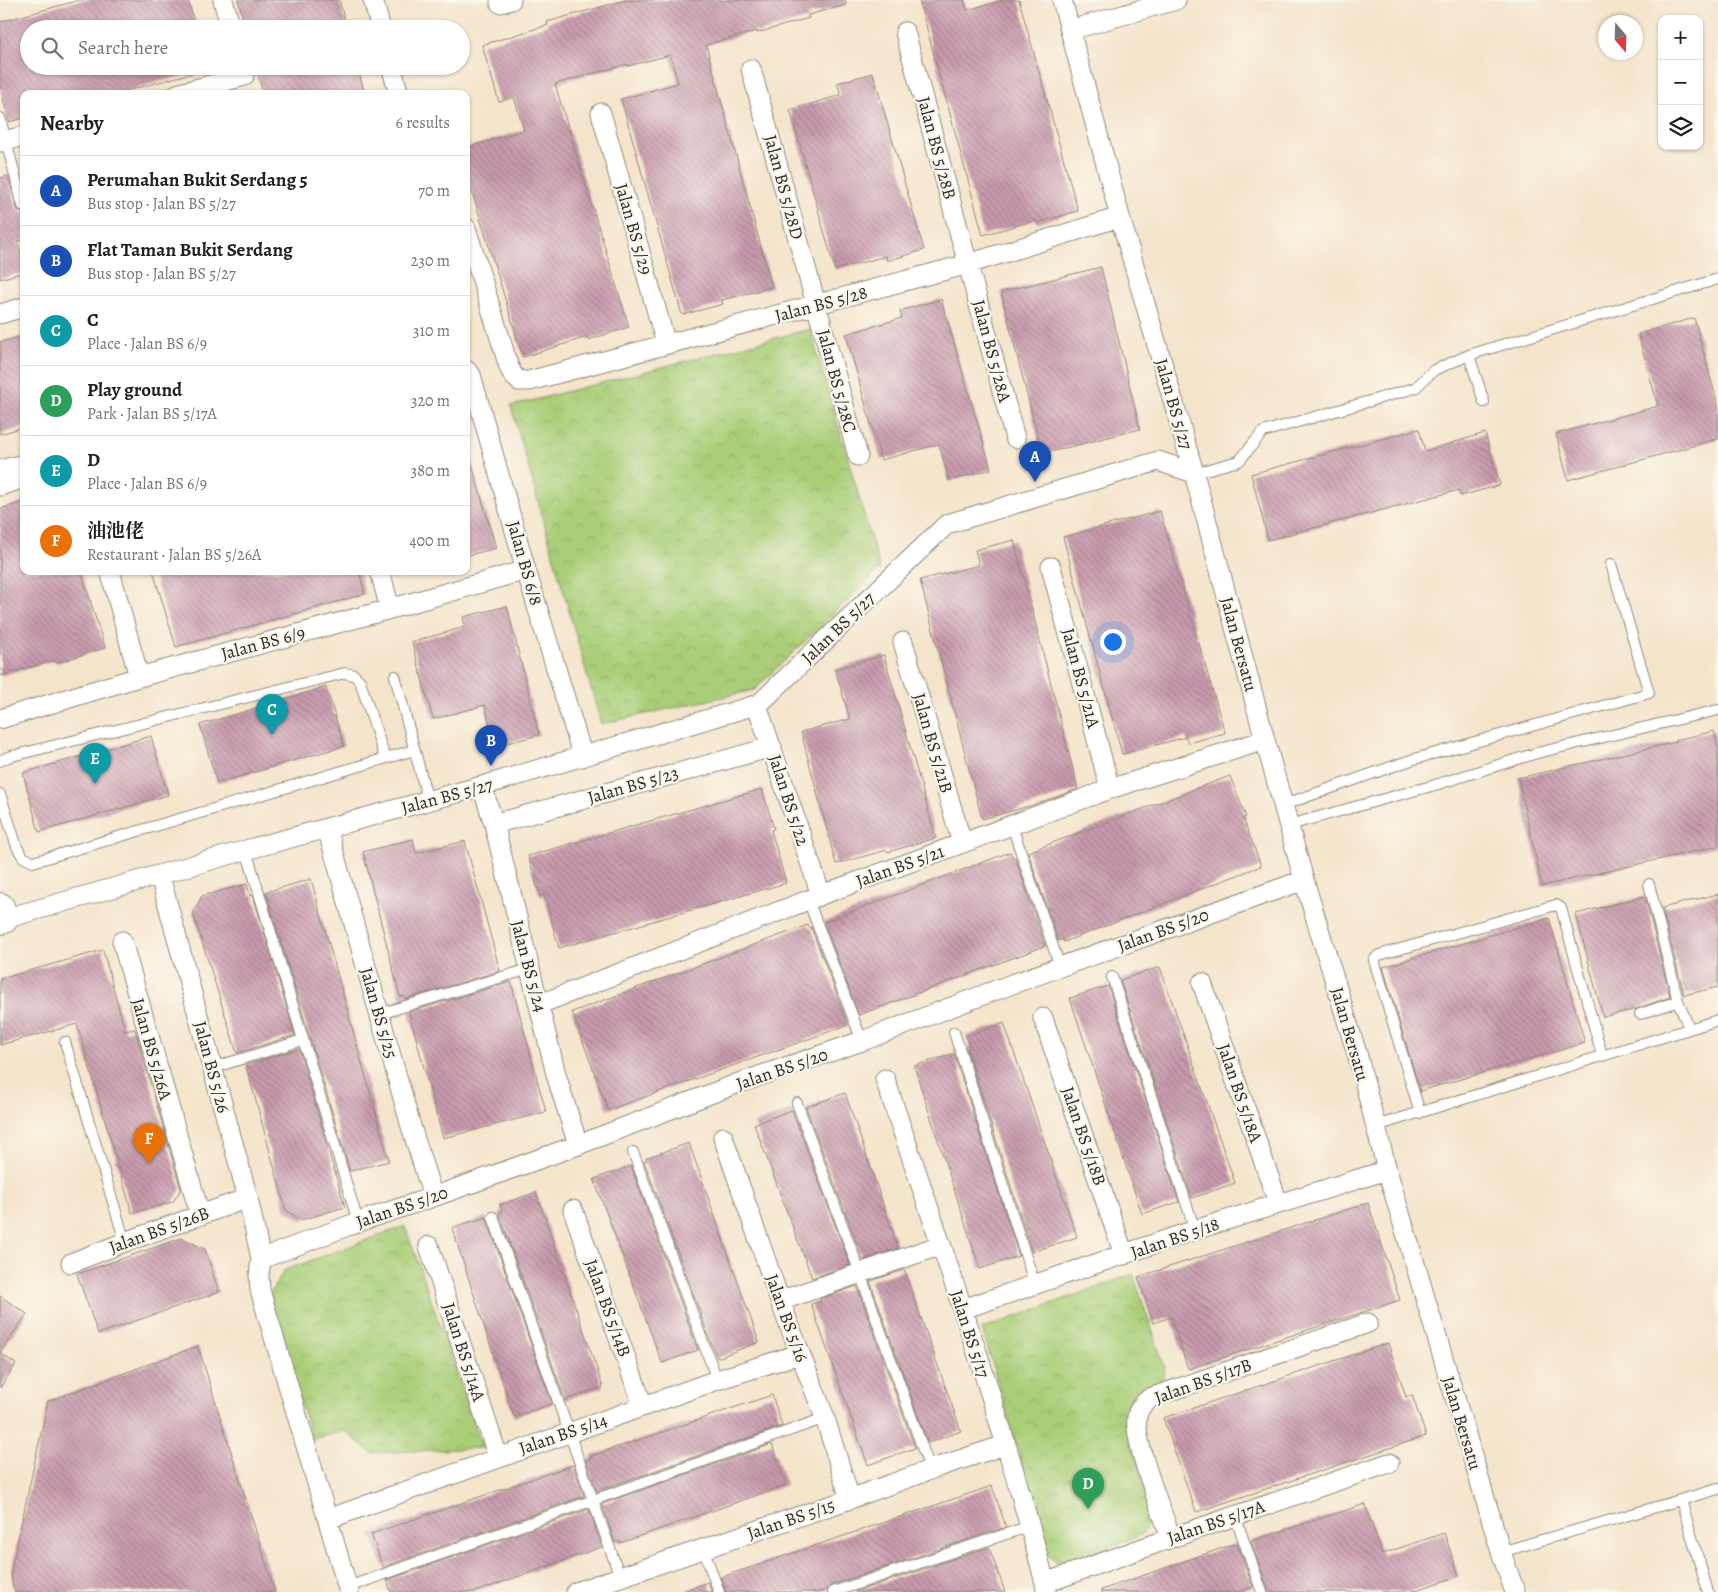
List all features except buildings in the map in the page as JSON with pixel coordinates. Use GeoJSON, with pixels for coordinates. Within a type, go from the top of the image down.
{"type":"FeatureCollection","features":[{"type":"Feature","properties":{"kind":"street"},"geometry":{"type":"LineString","coordinates":[[223,0],[229,20]]}},
{"type":"Feature","properties":{"kind":"street"},"geometry":{"type":"LineString","coordinates":[[373,0],[379,20]]}},
{"type":"Feature","properties":{"kind":"street","name":"Jalan BS 5/27"},"geometry":{"type":"LineString","coordinates":[[1062,0],[1120,217],[1194,472]]}},
{"type":"Feature","properties":{"kind":"street"},"geometry":{"type":"LineString","coordinates":[[1070,30],[1176,0]]}},
{"type":"Feature","properties":{"kind":"street","name":"Jalan BS 5/28B"},"geometry":{"type":"LineString","coordinates":[[905,32],[968,264]]}},
{"type":"Feature","properties":{"kind":"street","name":"Jalan BS 5/28D"},"geometry":{"type":"LineString","coordinates":[[751,69],[816,305]]}},
{"type":"Feature","properties":{"kind":"street"},"geometry":{"type":"LineString","coordinates":[[394,75],[398,90]]}},
{"type":"Feature","properties":{"kind":"street"},"geometry":{"type":"LineString","coordinates":[[195,90],[245,79]]}},
{"type":"Feature","properties":{"kind":"street","name":"Jalan BS 5/29"},"geometry":{"type":"LineString","coordinates":[[601,113],[666,344]]}},
{"type":"Feature","properties":{"kind":"street","name":"Jalan BS 5/28"},"geometry":{"type":"LineString","coordinates":[[470,241],[509,367],[513,375],[519,380],[539,380],[666,344],[968,264],[1120,217]]}},
{"type":"Feature","properties":{"kind":"street","name":"Jalan BS 5/28A"},"geometry":{"type":"LineString","coordinates":[[968,264],[1015,438]]}},
{"type":"Feature","properties":{"kind":"street","name":"Jalan BS 5/28C"},"geometry":{"type":"LineString","coordinates":[[816,305],[858,456]]}},
{"type":"Feature","properties":{"kind":"street"},"geometry":{"type":"LineString","coordinates":[[0,314],[20,308]]}},
{"type":"Feature","properties":{"kind":"street","name":"Jalan BS 6/8"},"geometry":{"type":"LineString","coordinates":[[470,375],[526,570],[583,757]]}},
{"type":"Feature","properties":{"kind":"street","name":"Jalan BS 5/27"},"geometry":{"type":"LineString","coordinates":[[1,915],[160,876],[246,850],[482,786],[757,705],[947,524],[1158,461],[1194,472]]}},
{"type":"Feature","properties":{"kind":"street"},"geometry":{"type":"LineString","coordinates":[[0,470],[20,465]]}},
{"type":"Feature","properties":{"kind":"street","name":"Jalan Bersatu"},"geometry":{"type":"LineString","coordinates":[[1194,472],[1265,740],[1304,880],[1358,1057],[1387,1170],[1500,1552],[1515,1592]]}},
{"type":"Feature","properties":{"kind":"street"},"geometry":{"type":"LineString","coordinates":[[0,486],[20,479]]}},
{"type":"Feature","properties":{"kind":"street","name":"Jalan BS 5/21A"},"geometry":{"type":"LineString","coordinates":[[1052,567],[1110,789]]}},
{"type":"Feature","properties":{"kind":"street","name":"Jalan BS 6/9"},"geometry":{"type":"LineString","coordinates":[[0,719],[139,676],[390,609],[526,570]]}},
{"type":"Feature","properties":{"kind":"street"},"geometry":{"type":"LineString","coordinates":[[111,575],[139,676]]}},
{"type":"Feature","properties":{"kind":"street"},"geometry":{"type":"LineString","coordinates":[[381,575],[390,609]]}},
{"type":"Feature","properties":{"kind":"street","name":"Jalan BS 5/21B"},"geometry":{"type":"LineString","coordinates":[[903,642],[962,843]]}},
{"type":"Feature","properties":{"kind":"street","name":"Jalan BS 5/22"},"geometry":{"type":"LineString","coordinates":[[757,705],[772,747],[814,898]]}},
{"type":"Feature","properties":{"kind":"street","name":"Jalan BS 5/21"},"geometry":{"type":"LineString","coordinates":[[540,1004],[814,898],[1110,789],[1265,740]]}},
{"type":"Feature","properties":{"kind":"street","name":"Jalan BS 5/23"},"geometry":{"type":"LineString","coordinates":[[494,824],[772,747]]}},
{"type":"Feature","properties":{"kind":"street","name":"Jalan BS 5/24"},"geometry":{"type":"LineString","coordinates":[[482,786],[494,824],[558,1078],[578,1144]]}},
{"type":"Feature","properties":{"kind":"street","name":"Jalan BS 5/25"},"geometry":{"type":"LineString","coordinates":[[327,828],[433,1197]]}},
{"type":"Feature","properties":{"kind":"street","name":"Jalan BS 5/26"},"geometry":{"type":"LineString","coordinates":[[160,876],[248,1198],[261,1259],[260,1290],[349,1589]]}},
{"type":"Feature","properties":{"kind":"street","name":"Jalan BS 5/20"},"geometry":{"type":"LineString","coordinates":[[261,1259],[358,1222],[578,1144],[736,1084],[862,1041],[1060,967],[1304,880]]}},
{"type":"Feature","properties":{"kind":"street","name":"Jalan BS 5/26A"},"geometry":{"type":"LineString","coordinates":[[122,941],[200,1215]]}},
{"type":"Feature","properties":{"kind":"street","name":"Jalan BS 5/18A"},"geometry":{"type":"LineString","coordinates":[[1202,982],[1278,1203]]}},
{"type":"Feature","properties":{"kind":"street","name":"Jalan BS 5/18B"},"geometry":{"type":"LineString","coordinates":[[1043,1018],[1124,1255]]}},
{"type":"Feature","properties":{"kind":"street","name":"Jalan BS 5/17"},"geometry":{"type":"LineString","coordinates":[[885,1079],[963,1309],[1030,1526],[1045,1588]]}},
{"type":"Feature","properties":{"kind":"street","name":"Jalan BS 5/16"},"geometry":{"type":"LineString","coordinates":[[723,1137],[799,1354],[825,1418],[850,1499]]}},
{"type":"Feature","properties":{"kind":"street","name":"Jalan BS 5/18"},"geometry":{"type":"LineString","coordinates":[[963,1309],[1195,1230],[1387,1170]]}},
{"type":"Feature","properties":{"kind":"street","name":"Jalan BS 5/26B"},"geometry":{"type":"LineString","coordinates":[[71,1263],[248,1198]]}},
{"type":"Feature","properties":{"kind":"street","name":"Jalan BS 5/14B"},"geometry":{"type":"LineString","coordinates":[[573,1210],[643,1406]]}},
{"type":"Feature","properties":{"kind":"street"},"geometry":{"type":"LineString","coordinates":[[780,1301],[941,1245]]}},
{"type":"Feature","properties":{"kind":"street","name":"Jalan BS 5/14A"},"geometry":{"type":"LineString","coordinates":[[430,1246],[498,1457]]}},
{"type":"Feature","properties":{"kind":"street","name":"Jalan BS 5/17B"},"geometry":{"type":"LineString","coordinates":[[1171,1538],[1139,1437],[1137,1415],[1144,1403],[1150,1398],[1368,1323]]}},
{"type":"Feature","properties":{"kind":"street","name":"Jalan BS 5/14"},"geometry":{"type":"LineString","coordinates":[[328,1519],[568,1432],[717,1380],[799,1354]]}},
{"type":"Feature","properties":{"kind":"street","name":"Jalan BS 5/15"},"geometry":{"type":"LineString","coordinates":[[576,1592],[850,1499],[930,1469],[1005,1445]]}},
{"type":"Feature","properties":{"kind":"street","name":"Jalan BS 5/17A"},"geometry":{"type":"LineString","coordinates":[[1045,1588],[1171,1538],[1389,1463]]}},
{"type":"Feature","properties":{"kind":"lane"},"geometry":{"type":"LineString","coordinates":[[0,118],[10,139],[20,187]]}},
{"type":"Feature","properties":{"kind":"lane"},"geometry":{"type":"LineString","coordinates":[[1194,472],[1239,461],[1263,432],[1415,388],[1434,370],[1469,356],[1718,279]]}},
{"type":"Feature","properties":{"kind":"lane"},"geometry":{"type":"LineString","coordinates":[[1469,356],[1484,402]]}},
{"type":"Feature","properties":{"kind":"lane"},"geometry":{"type":"LineString","coordinates":[[1283,805],[1411,760],[1649,693],[1611,564]]}},
{"type":"Feature","properties":{"kind":"lane"},"geometry":{"type":"LineString","coordinates":[[0,761],[8,757],[345,673],[354,675],[360,681],[385,758]]}},
{"type":"Feature","properties":{"kind":"lane"},"geometry":{"type":"LineString","coordinates":[[395,676],[428,801]]}},
{"type":"Feature","properties":{"kind":"lane"},"geometry":{"type":"LineString","coordinates":[[1289,825],[1435,785],[1537,753],[1718,710]]}},
{"type":"Feature","properties":{"kind":"lane"},"geometry":{"type":"LineString","coordinates":[[0,794],[17,847],[23,857],[34,862],[414,750]]}},
{"type":"Feature","properties":{"kind":"lane"},"geometry":{"type":"LineString","coordinates":[[1012,826],[1060,967]]}},
{"type":"Feature","properties":{"kind":"lane"},"geometry":{"type":"LineString","coordinates":[[246,850],[358,1222]]}},
{"type":"Feature","properties":{"kind":"lane"},"geometry":{"type":"LineString","coordinates":[[1649,884],[1678,1001],[1689,1028]]}},
{"type":"Feature","properties":{"kind":"lane"},"geometry":{"type":"LineString","coordinates":[[814,898],[862,1041]]}},
{"type":"Feature","properties":{"kind":"lane"},"geometry":{"type":"LineString","coordinates":[[1420,1113],[1374,960],[1379,955],[1556,905],[1561,908],[1602,1056]]}},
{"type":"Feature","properties":{"kind":"lane"},"geometry":{"type":"LineString","coordinates":[[379,1014],[529,969]]}},
{"type":"Feature","properties":{"kind":"lane"},"geometry":{"type":"LineString","coordinates":[[1112,976],[1195,1230]]}},
{"type":"Feature","properties":{"kind":"lane"},"geometry":{"type":"LineString","coordinates":[[1640,1014],[1678,1001]]}},
{"type":"Feature","properties":{"kind":"lane"},"geometry":{"type":"LineString","coordinates":[[1376,1126],[1718,1020]]}},
{"type":"Feature","properties":{"kind":"lane"},"geometry":{"type":"LineString","coordinates":[[954,1032],[1035,1285]]}},
{"type":"Feature","properties":{"kind":"lane"},"geometry":{"type":"LineString","coordinates":[[212,1068],[303,1040]]}},
{"type":"Feature","properties":{"kind":"lane"},"geometry":{"type":"LineString","coordinates":[[65,1042],[125,1242]]}},
{"type":"Feature","properties":{"kind":"lane"},"geometry":{"type":"LineString","coordinates":[[797,1103],[930,1469]]}},
{"type":"Feature","properties":{"kind":"lane"},"geometry":{"type":"LineString","coordinates":[[633,1152],[717,1380]]}},
{"type":"Feature","properties":{"kind":"lane"},"geometry":{"type":"LineString","coordinates":[[493,1217],[620,1577]]}},
{"type":"Feature","properties":{"kind":"lane"},"geometry":{"type":"LineString","coordinates":[[349,1589],[825,1418]]}},
{"type":"Feature","properties":{"kind":"lane"},"geometry":{"type":"LineString","coordinates":[[1500,1552],[1718,1489]]}},
{"type":"Feature","properties":{"kind":"lane"},"geometry":{"type":"LineString","coordinates":[[1681,1500],[1708,1592]]}},
{"type":"Feature","properties":{"kind":"lane"},"geometry":{"type":"LineString","coordinates":[[1235,1516],[1262,1592]]}},
{"type":"Feature","properties":{"kind":"lane"},"geometry":{"type":"LineString","coordinates":[[833,1592],[1030,1526]]}},
{"type":"Feature","properties":{"kind":"lane"},"geometry":{"type":"LineString","coordinates":[[703,1548],[719,1592]]}},
{"type":"Feature","properties":{"kind":"green space"},"geometry":{"type":"Polygon","coordinates":[[[810,329],[880,569],[754,690],[601,724],[511,406],[810,329]]]}},
{"type":"Feature","properties":{"kind":"green space"},"geometry":{"type":"Polygon","coordinates":[[[405,1226],[483,1448],[372,1453],[345,1431],[312,1439],[266,1299],[285,1270],[405,1226]]]}},
{"type":"Feature","properties":{"kind":"green space"},"geometry":{"type":"Polygon","coordinates":[[[1133,1274],[1165,1368],[1161,1384],[1135,1396],[1124,1417],[1153,1517],[1141,1535],[1060,1565],[1049,1555],[982,1329],[1133,1274]]]}},
{"type":"Feature","properties":{"kind":"place","name":"Perumahan Bukit Serdang 5"},"geometry":{"type":"Point","coordinates":[1035,482]}},
{"type":"Feature","properties":{"kind":"place","name":"C"},"geometry":{"type":"Point","coordinates":[272,735]}},
{"type":"Feature","properties":{"kind":"place","name":"Flat Taman Bukit Serdang"},"geometry":{"type":"Point","coordinates":[491,766]}},
{"type":"Feature","properties":{"kind":"place","name":"D"},"geometry":{"type":"Point","coordinates":[95,784]}},
{"type":"Feature","properties":{"kind":"place","name":"油池佬"},"geometry":{"type":"Point","coordinates":[149,1164]}},
{"type":"Feature","properties":{"kind":"place","name":"Play ground"},"geometry":{"type":"Point","coordinates":[1088,1509]}}]}
